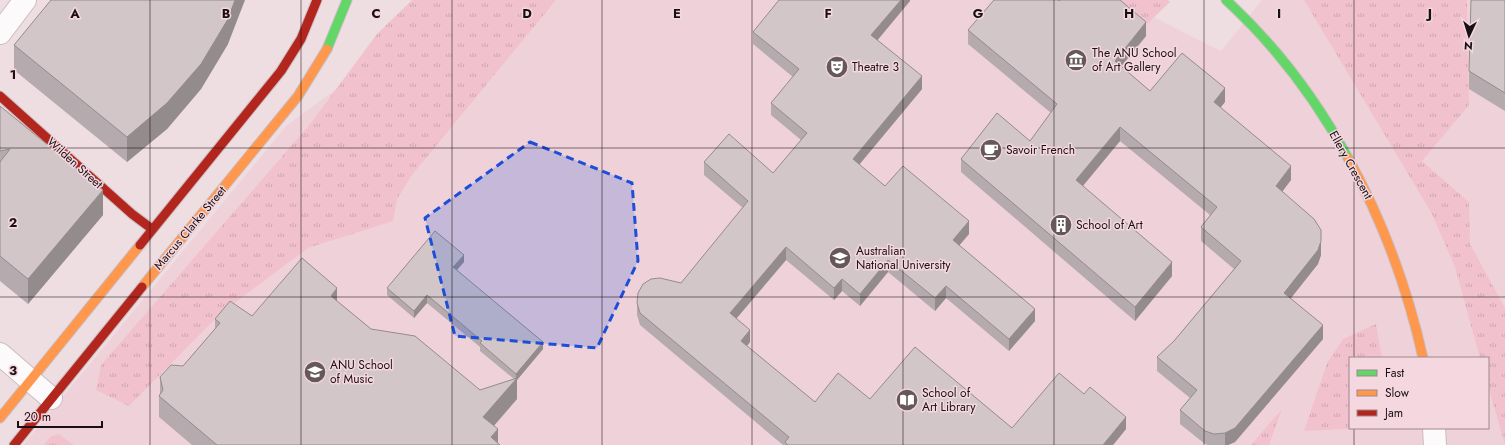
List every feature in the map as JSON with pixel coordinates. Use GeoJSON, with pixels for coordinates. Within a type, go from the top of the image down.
{"type":"FeatureCollection","features":[{"type":"Feature","properties":{"kind":"street"},"geometry":{"type":"LineString","coordinates":[[0,33],[25,0]]}},
{"type":"Feature","properties":{"kind":"street"},"geometry":{"type":"LineString","coordinates":[[0,418],[281,71],[301,39],[316,0]]}},
{"type":"Feature","properties":{"kind":"street","name":"Marcus Clarke Street"},"geometry":{"type":"LineString","coordinates":[[14,445],[298,96],[317,70],[332,42],[347,0]]}},
{"type":"Feature","properties":{"kind":"street","name":"Ellery Crescent"},"geometry":{"type":"LineString","coordinates":[[1226,0],[1262,35],[1307,91],[1335,135],[1365,188],[1388,237],[1418,330],[1423,357]]}},
{"type":"Feature","properties":{"kind":"street","name":"Wilden Street"},"geometry":{"type":"LineString","coordinates":[[0,96],[132,214],[152,229]]}},
{"type":"Feature","properties":{"kind":"street"},"geometry":{"type":"LineString","coordinates":[[0,354],[51,398]]}},
{"type":"Feature","properties":{"kind":"street"},"geometry":{"type":"LineString","coordinates":[[1434,429],[1435,445]]}},
{"type":"Feature","properties":{"kind":"highlighted area"},"geometry":{"type":"Polygon","coordinates":[[[530,142],[632,183],[638,261],[597,348],[455,336],[425,218],[530,142]]]}},
{"type":"Feature","properties":{"kind":"shaded area","name":"Australian National University"},"geometry":{"type":"Polygon","coordinates":[[[459,0],[1120,0],[1221,51],[1262,0],[1505,0],[1505,445],[23,445],[287,125],[459,0]]]}},
{"type":"Feature","properties":{"kind":"green space"},"geometry":{"type":"Polygon","coordinates":[[[412,0],[556,0],[412,175],[397,199],[393,221],[308,248],[221,313],[129,406],[96,390],[101,365],[311,123],[377,34],[412,0]]]}},
{"type":"Feature","properties":{"kind":"green space"},"geometry":{"type":"Polygon","coordinates":[[[1116,0],[1168,0],[1170,2],[1146,25],[1116,0]]]}},
{"type":"Feature","properties":{"kind":"green space"},"geometry":{"type":"Polygon","coordinates":[[[1304,0],[1467,0],[1469,105],[1422,161],[1469,202],[1470,244],[1505,308],[1505,445],[1489,389],[1489,357],[1480,357],[1455,267],[1432,214],[1304,0]]]}},
{"type":"Feature","properties":{"kind":"green space"},"geometry":{"type":"Polygon","coordinates":[[[1376,324],[1382,357],[1349,357],[1349,429],[1304,431],[1327,363],[1343,339],[1376,324]]]}},
{"type":"Feature","properties":{"kind":"green space"},"geometry":{"type":"Polygon","coordinates":[[[1282,409],[1269,445],[1251,445],[1282,409]]]}},
{"type":"Feature","properties":{"kind":"green space"},"geometry":{"type":"Polygon","coordinates":[[[58,434],[74,445],[44,445],[50,437],[58,434]]]}},
{"type":"Feature","properties":{"kind":"building"},"geometry":{"type":"Polygon","coordinates":[[[51,0],[235,0],[228,19],[201,64],[167,103],[127,137],[14,45],[51,0]]]}},
{"type":"Feature","properties":{"kind":"building"},"geometry":{"type":"Polygon","coordinates":[[[779,0],[901,0],[871,35],[922,76],[853,159],[885,186],[903,166],[969,221],[953,240],[1035,309],[1009,339],[946,286],[935,298],[888,260],[860,294],[842,279],[834,288],[786,247],[730,313],[750,330],[741,341],[815,402],[838,373],[870,399],[915,347],[1012,428],[1059,373],[1084,394],[1090,387],[1126,417],[1103,445],[788,445],[785,442],[789,437],[640,313],[637,303],[638,293],[643,284],[651,279],[660,278],[681,283],[748,201],[704,162],[729,134],[773,173],[807,133],[771,103],[799,69],[753,32],[779,0]]]}},
{"type":"Feature","properties":{"kind":"building","name":"School of Art"},"geometry":{"type":"Polygon","coordinates":[[[994,0],[1120,0],[1146,22],[1115,61],[1150,91],[1182,53],[1225,88],[1214,102],[1291,166],[1276,186],[1314,219],[1321,230],[1321,241],[1318,250],[1284,293],[1323,325],[1235,428],[1225,433],[1214,434],[1205,431],[1180,410],[1197,390],[1157,357],[1174,341],[1241,261],[1201,227],[1217,207],[1120,127],[1076,180],[1172,262],[1135,307],[961,159],[997,113],[1030,141],[1057,104],[968,30],[994,0]]]}},
{"type":"Feature","properties":{"kind":"building"},"geometry":{"type":"Polygon","coordinates":[[[1471,0],[1505,0],[1505,93],[1469,71],[1471,0]]]}},
{"type":"Feature","properties":{"kind":"building"},"geometry":{"type":"Polygon","coordinates":[[[0,106],[103,190],[28,279],[0,256],[0,162],[10,149],[0,151],[0,106]]]}},
{"type":"Feature","properties":{"kind":"building"},"geometry":{"type":"Polygon","coordinates":[[[435,231],[464,255],[453,267],[543,342],[516,374],[480,343],[482,341],[427,295],[414,311],[387,288],[435,231]]]}},
{"type":"Feature","properties":{"kind":"building","name":"ANU School of Music"},"geometry":{"type":"Polygon","coordinates":[[[302,258],[337,288],[331,296],[371,329],[415,336],[480,390],[517,378],[483,417],[498,429],[491,437],[500,445],[217,445],[159,396],[163,390],[160,377],[171,365],[183,366],[220,323],[215,319],[230,301],[252,316],[302,258]]]}},
{"type":"Feature","properties":{"kind":"traffic: fast"},"geometry":{"type":"LineString","coordinates":[[327,49],[347,0]]}},
{"type":"Feature","properties":{"kind":"traffic: fast"},"geometry":{"type":"LineString","coordinates":[[1226,0],[1278,54],[1308,94],[1336,136],[1348,158]]}},
{"type":"Feature","properties":{"kind":"traffic: slow"},"geometry":{"type":"LineString","coordinates":[[142,287],[298,96],[327,49]]}},
{"type":"Feature","properties":{"kind":"traffic: slow"},"geometry":{"type":"LineString","coordinates":[[1348,158],[1373,207],[1393,255],[1410,306],[1423,357]]}},
{"type":"Feature","properties":{"kind":"traffic: slow"},"geometry":{"type":"LineString","coordinates":[[0,418],[140,245]]}},
{"type":"Feature","properties":{"kind":"traffic: jam"},"geometry":{"type":"LineString","coordinates":[[140,245],[281,71],[301,39],[317,0]]}},
{"type":"Feature","properties":{"kind":"traffic: jam"},"geometry":{"type":"LineString","coordinates":[[0,96],[132,214],[152,229]]}},
{"type":"Feature","properties":{"kind":"traffic: jam"},"geometry":{"type":"LineString","coordinates":[[14,445],[142,287]]}},
{"type":"Feature","properties":{"kind":"place","name":"The ANU School of Art Gallery"},"geometry":{"type":"Point","coordinates":[1076,60]}},
{"type":"Feature","properties":{"kind":"place","name":"Theatre 3"},"geometry":{"type":"Point","coordinates":[837,67]}},
{"type":"Feature","properties":{"kind":"place","name":"Savoir French"},"geometry":{"type":"Point","coordinates":[991,150]}},
{"type":"Feature","properties":{"kind":"place","name":"School of Art"},"geometry":{"type":"Point","coordinates":[1061,225]}},
{"type":"Feature","properties":{"kind":"place","name":"Australian National University"},"geometry":{"type":"Point","coordinates":[840,258]}},
{"type":"Feature","properties":{"kind":"place","name":"ANU School of Music"},"geometry":{"type":"Point","coordinates":[315,372]}},
{"type":"Feature","properties":{"kind":"place","name":"School of Art Library"},"geometry":{"type":"Point","coordinates":[907,400]}}]}
